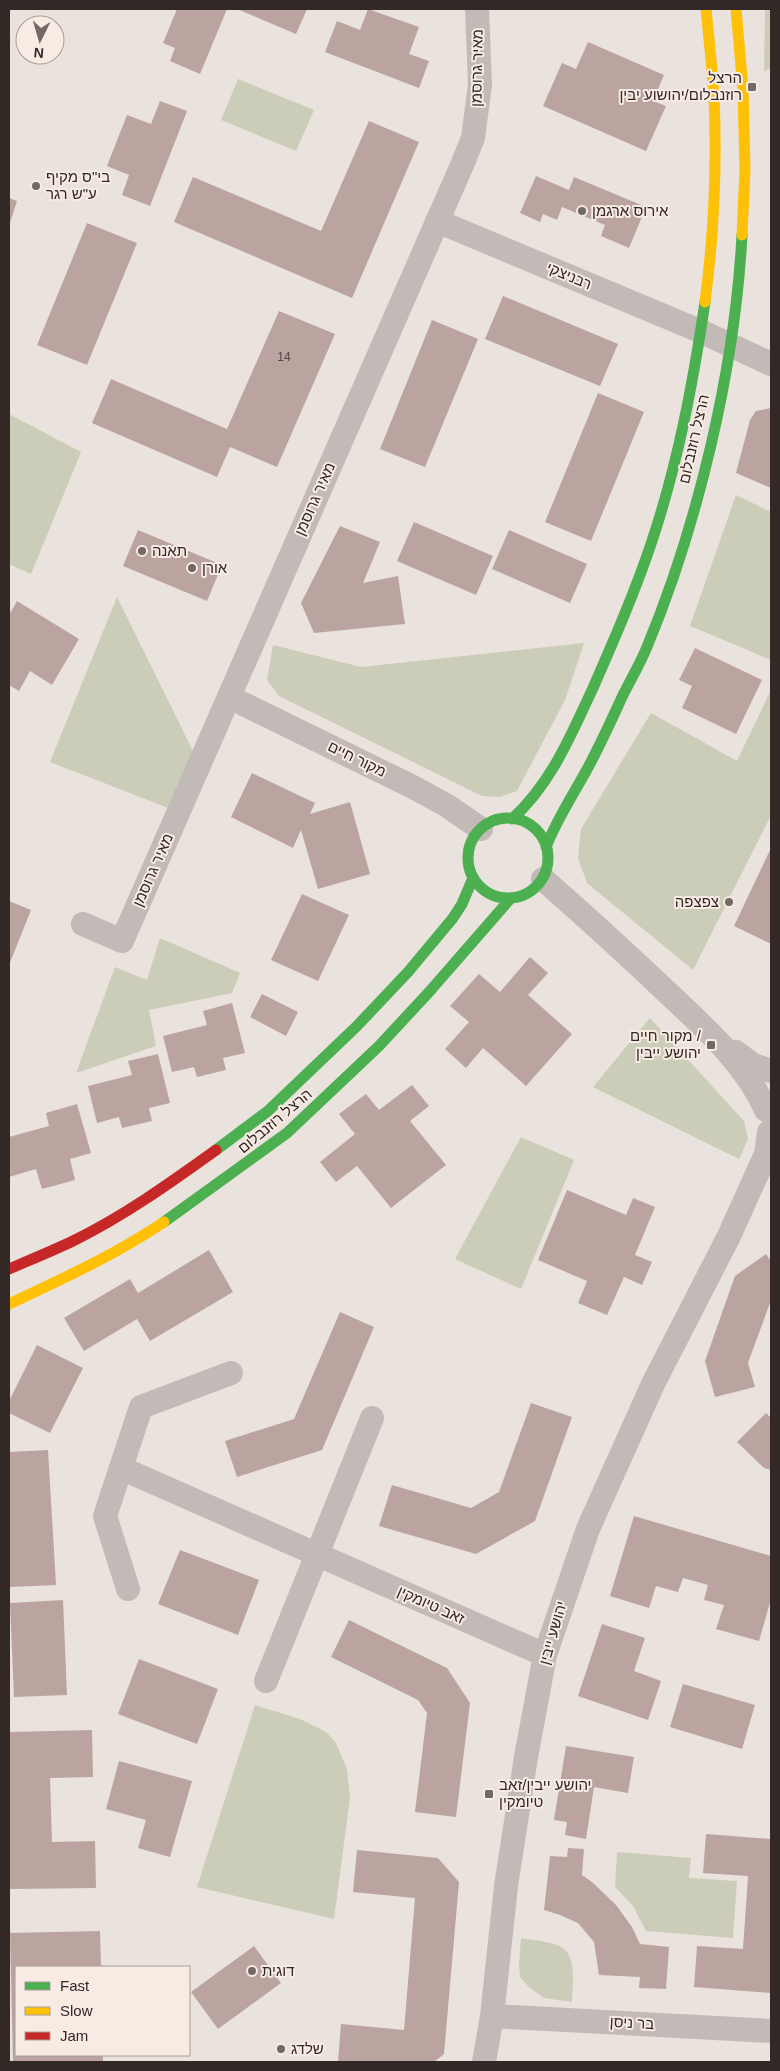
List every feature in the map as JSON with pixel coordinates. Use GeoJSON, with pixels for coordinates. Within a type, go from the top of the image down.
{"type":"FeatureCollection","features":[{"type":"Feature","properties":{"kind":"street","name":"מאיר גרוסמן"},"geometry":{"type":"LineString","coordinates":[[83,924],[122,941],[473,138],[480,85],[477,9]]}},
{"type":"Feature","properties":{"kind":"street","name":"הרצל רוזנבלום"},"geometry":{"type":"LineString","coordinates":[[512,819],[536,795],[558,759],[618,637],[649,550],[681,440],[708,280],[715,199],[715,121],[706,9]]}},
{"type":"Feature","properties":{"kind":"street","name":"הרצל רוזנבלום"},"geometry":{"type":"LineString","coordinates":[[546,847],[559,816],[584,773],[646,649],[666,596],[710,447],[738,284],[745,200],[745,120],[736,9]]}},
{"type":"Feature","properties":{"kind":"street","name":"רבניצקי"},"geometry":{"type":"LineString","coordinates":[[437,221],[700,331]]}},
{"type":"Feature","properties":{"kind":"street"},"geometry":{"type":"LineString","coordinates":[[700,331],[771,364]]}},
{"type":"Feature","properties":{"kind":"street","name":"מקור חיים"},"geometry":{"type":"LineString","coordinates":[[229,697],[413,787],[446,805],[481,829]]}},
{"type":"Feature","properties":{"kind":"street"},"geometry":{"type":"LineString","coordinates":[[500,819],[512,819],[523,822],[541,836],[548,858],[542,878],[529,892],[511,898],[499,897],[479,886],[473,878],[468,865],[468,852],[473,840],[481,829],[500,819]]}},
{"type":"Feature","properties":{"kind":"street","name":"הרצל רוזנבלום"},"geometry":{"type":"LineString","coordinates":[[9,1269],[73,1241],[124,1213],[176,1179],[268,1111],[357,1026],[408,972],[453,918],[462,904],[473,878]]}},
{"type":"Feature","properties":{"kind":"street"},"geometry":{"type":"LineString","coordinates":[[542,878],[704,1028],[749,1078],[758,1091],[769,1118]]}},
{"type":"Feature","properties":{"kind":"street","name":"הרצל רוזנבלום"},"geometry":{"type":"LineString","coordinates":[[9,1304],[139,1239],[193,1203],[287,1133],[379,1046],[511,898]]}},
{"type":"Feature","properties":{"kind":"street"},"geometry":{"type":"LineString","coordinates":[[704,1028],[754,1064],[771,1071]]}},
{"type":"Feature","properties":{"kind":"street","name":"יהושע ייבין"},"geometry":{"type":"LineString","coordinates":[[484,2062],[492,2016],[506,1886],[526,1757],[545,1655],[588,1529],[653,1384],[728,1236],[766,1154],[769,1118]]}},
{"type":"Feature","properties":{"kind":"street","name":"יהושע ייבין"},"geometry":{"type":"LineString","coordinates":[[728,1236],[771,1178]]}},
{"type":"Feature","properties":{"kind":"street"},"geometry":{"type":"LineString","coordinates":[[128,1590],[105,1516],[140,1407],[231,1373]]}},
{"type":"Feature","properties":{"kind":"street"},"geometry":{"type":"LineString","coordinates":[[266,1680],[372,1418]]}},
{"type":"Feature","properties":{"kind":"street","name":"זאב טיומקין"},"geometry":{"type":"LineString","coordinates":[[121,1468],[545,1655]]}},
{"type":"Feature","properties":{"kind":"street","name":"בר ניסן"},"geometry":{"type":"LineString","coordinates":[[492,2016],[771,2031]]}},
{"type":"Feature","properties":{"kind":"green space"},"geometry":{"type":"Polygon","coordinates":[[[765,9],[771,9],[771,68],[764,71],[765,9]]]}},
{"type":"Feature","properties":{"kind":"green space"},"geometry":{"type":"Polygon","coordinates":[[[238,79],[314,110],[296,151],[221,120],[238,79]]]}},
{"type":"Feature","properties":{"kind":"green space"},"geometry":{"type":"Polygon","coordinates":[[[9,414],[81,452],[31,574],[9,564],[9,414]]]}},
{"type":"Feature","properties":{"kind":"green space"},"geometry":{"type":"Polygon","coordinates":[[[736,495],[771,512],[771,660],[690,626],[736,495]]]}},
{"type":"Feature","properties":{"kind":"green space"},"geometry":{"type":"Polygon","coordinates":[[[117,597],[194,753],[171,809],[50,762],[117,597]]]}},
{"type":"Feature","properties":{"kind":"green space"},"geometry":{"type":"Polygon","coordinates":[[[584,643],[565,700],[517,791],[500,797],[482,796],[279,696],[267,680],[273,645],[361,667],[584,643]]]}},
{"type":"Feature","properties":{"kind":"green space"},"geometry":{"type":"Polygon","coordinates":[[[771,690],[771,815],[693,970],[587,883],[578,858],[581,829],[651,713],[737,761],[771,690]]]}},
{"type":"Feature","properties":{"kind":"green space"},"geometry":{"type":"Polygon","coordinates":[[[160,938],[240,973],[232,993],[149,1010],[156,1046],[76,1073],[115,967],[147,980],[160,938]]]}},
{"type":"Feature","properties":{"kind":"green space"},"geometry":{"type":"Polygon","coordinates":[[[650,1018],[744,1121],[748,1139],[739,1159],[593,1087],[650,1018]]]}},
{"type":"Feature","properties":{"kind":"green space"},"geometry":{"type":"Polygon","coordinates":[[[521,1137],[574,1160],[521,1289],[455,1259],[521,1137]]]}},
{"type":"Feature","properties":{"kind":"green space"},"geometry":{"type":"Polygon","coordinates":[[[255,1705],[300,1719],[326,1732],[336,1743],[347,1769],[350,1798],[334,1919],[197,1887],[255,1705]]]}},
{"type":"Feature","properties":{"kind":"green space"},"geometry":{"type":"Polygon","coordinates":[[[617,1852],[691,1858],[689,1878],[737,1881],[733,1938],[646,1931],[633,1906],[615,1887],[617,1852]]]}},
{"type":"Feature","properties":{"kind":"green space"},"geometry":{"type":"Polygon","coordinates":[[[521,1938],[557,1945],[569,1955],[573,1970],[572,2002],[544,1998],[529,1987],[520,1977],[521,1938]]]}},
{"type":"Feature","properties":{"kind":"building"},"geometry":{"type":"Polygon","coordinates":[[[177,9],[227,9],[200,74],[170,61],[175,48],[163,43],[177,9]]]}},
{"type":"Feature","properties":{"kind":"building"},"geometry":{"type":"Polygon","coordinates":[[[237,9],[307,9],[296,34],[237,9]]]}},
{"type":"Feature","properties":{"kind":"building"},"geometry":{"type":"Polygon","coordinates":[[[368,9],[419,27],[409,54],[429,61],[419,88],[325,52],[337,21],[360,30],[368,9]]]}},
{"type":"Feature","properties":{"kind":"building"},"geometry":{"type":"Polygon","coordinates":[[[588,42],[664,75],[653,101],[666,106],[646,151],[543,106],[562,63],[576,69],[588,42]]]}},
{"type":"Feature","properties":{"kind":"building"},"geometry":{"type":"Polygon","coordinates":[[[160,101],[187,111],[150,206],[122,195],[129,175],[107,166],[127,115],[151,124],[160,101]]]}},
{"type":"Feature","properties":{"kind":"building"},"geometry":{"type":"Polygon","coordinates":[[[369,121],[419,142],[352,298],[174,222],[193,177],[321,231],[369,121]]]}},
{"type":"Feature","properties":{"kind":"building"},"geometry":{"type":"Polygon","coordinates":[[[536,176],[569,190],[574,177],[646,207],[629,248],[601,236],[605,225],[562,207],[557,220],[543,214],[540,222],[520,213],[536,176]]]}},
{"type":"Feature","properties":{"kind":"building"},"geometry":{"type":"Polygon","coordinates":[[[9,198],[17,201],[9,226],[9,198]]]}},
{"type":"Feature","properties":{"kind":"building"},"geometry":{"type":"Polygon","coordinates":[[[87,223],[137,243],[87,365],[37,345],[87,223]]]}},
{"type":"Feature","properties":{"kind":"building"},"geometry":{"type":"Polygon","coordinates":[[[503,296],[618,344],[600,386],[485,339],[503,296]]]}},
{"type":"Feature","properties":{"kind":"building"},"geometry":{"type":"Polygon","coordinates":[[[279,311],[335,334],[277,467],[230,447],[217,477],[92,423],[111,379],[227,429],[279,311]]]}},
{"type":"Feature","properties":{"kind":"building"},"geometry":{"type":"Polygon","coordinates":[[[432,320],[478,339],[425,467],[380,449],[432,320]]]}},
{"type":"Feature","properties":{"kind":"building"},"geometry":{"type":"Polygon","coordinates":[[[598,393],[644,412],[591,541],[545,522],[598,393]]]}},
{"type":"Feature","properties":{"kind":"building"},"geometry":{"type":"Polygon","coordinates":[[[771,408],[771,488],[736,473],[750,420],[756,411],[771,408]]]}},
{"type":"Feature","properties":{"kind":"building"},"geometry":{"type":"Polygon","coordinates":[[[414,522],[493,556],[476,595],[397,561],[414,522]]]}},
{"type":"Feature","properties":{"kind":"building"},"geometry":{"type":"Polygon","coordinates":[[[340,526],[380,542],[363,583],[398,576],[405,624],[314,633],[301,603],[340,526]]]}},
{"type":"Feature","properties":{"kind":"building"},"geometry":{"type":"Polygon","coordinates":[[[138,530],[222,565],[207,601],[123,566],[138,530]]]}},
{"type":"Feature","properties":{"kind":"building"},"geometry":{"type":"Polygon","coordinates":[[[509,530],[587,564],[570,603],[492,569],[509,530]]]}},
{"type":"Feature","properties":{"kind":"building"},"geometry":{"type":"Polygon","coordinates":[[[17,601],[79,639],[52,685],[30,671],[19,691],[9,685],[9,615],[17,601]]]}},
{"type":"Feature","properties":{"kind":"building"},"geometry":{"type":"Polygon","coordinates":[[[695,648],[762,680],[736,734],[682,708],[692,686],[679,680],[695,648]]]}},
{"type":"Feature","properties":{"kind":"building"},"geometry":{"type":"Polygon","coordinates":[[[252,773],[315,803],[310,814],[350,802],[370,874],[318,889],[301,830],[293,848],[231,817],[252,773]]]}},
{"type":"Feature","properties":{"kind":"building"},"geometry":{"type":"Polygon","coordinates":[[[771,848],[771,944],[734,926],[771,848]]]}},
{"type":"Feature","properties":{"kind":"building"},"geometry":{"type":"Polygon","coordinates":[[[302,894],[349,915],[318,981],[271,960],[302,894]]]}},
{"type":"Feature","properties":{"kind":"building"},"geometry":{"type":"Polygon","coordinates":[[[9,901],[31,910],[9,965],[9,901]]]}},
{"type":"Feature","properties":{"kind":"building"},"geometry":{"type":"Polygon","coordinates":[[[530,957],[548,973],[528,995],[572,1034],[526,1086],[483,1048],[466,1068],[445,1049],[469,1022],[450,1006],[479,974],[500,992],[530,957]]]}},
{"type":"Feature","properties":{"kind":"building"},"geometry":{"type":"Polygon","coordinates":[[[262,994],[298,1012],[286,1036],[250,1017],[262,994]]]}},
{"type":"Feature","properties":{"kind":"building"},"geometry":{"type":"Polygon","coordinates":[[[232,1003],[245,1053],[223,1058],[226,1070],[197,1077],[194,1067],[172,1072],[163,1036],[207,1025],[203,1011],[232,1003]]]}},
{"type":"Feature","properties":{"kind":"building"},"geometry":{"type":"Polygon","coordinates":[[[158,1054],[170,1103],[149,1108],[152,1121],[122,1128],[119,1117],[97,1123],[88,1086],[132,1075],[128,1061],[158,1054]]]}},
{"type":"Feature","properties":{"kind":"building"},"geometry":{"type":"Polygon","coordinates":[[[412,1085],[429,1106],[410,1121],[446,1165],[391,1208],[357,1166],[336,1182],[320,1162],[355,1134],[339,1114],[366,1094],[379,1110],[412,1085]]]}},
{"type":"Feature","properties":{"kind":"building"},"geometry":{"type":"Polygon","coordinates":[[[77,1104],[91,1153],[70,1159],[75,1180],[42,1189],[36,1169],[9,1177],[9,1137],[49,1126],[46,1113],[77,1104]]]}},
{"type":"Feature","properties":{"kind":"building"},"geometry":{"type":"Polygon","coordinates":[[[567,1190],[626,1215],[633,1198],[655,1207],[635,1255],[652,1262],[642,1285],[624,1277],[607,1315],[578,1303],[587,1281],[538,1260],[567,1190]]]}},
{"type":"Feature","properties":{"kind":"building"},"geometry":{"type":"Polygon","coordinates":[[[209,1250],[233,1292],[150,1341],[137,1319],[84,1351],[64,1318],[130,1279],[138,1293],[209,1250]]]}},
{"type":"Feature","properties":{"kind":"building"},"geometry":{"type":"Polygon","coordinates":[[[766,1254],[771,1261],[771,1300],[748,1363],[755,1387],[715,1397],[705,1361],[735,1276],[766,1254]]]}},
{"type":"Feature","properties":{"kind":"building"},"geometry":{"type":"Polygon","coordinates":[[[340,1312],[374,1327],[322,1450],[237,1477],[225,1441],[294,1419],[340,1312]]]}},
{"type":"Feature","properties":{"kind":"building"},"geometry":{"type":"Polygon","coordinates":[[[37,1345],[83,1368],[50,1433],[9,1413],[9,1401],[37,1345]]]}},
{"type":"Feature","properties":{"kind":"building"},"geometry":{"type":"Polygon","coordinates":[[[531,1403],[572,1417],[535,1521],[476,1554],[379,1526],[392,1485],[471,1508],[499,1492],[531,1403]]]}},
{"type":"Feature","properties":{"kind":"building"},"geometry":{"type":"Polygon","coordinates":[[[766,1413],[771,1418],[771,1470],[764,1468],[737,1442],[766,1413]]]}},
{"type":"Feature","properties":{"kind":"building"},"geometry":{"type":"Polygon","coordinates":[[[48,1450],[56,1585],[9,1587],[9,1452],[48,1450]]]}},
{"type":"Feature","properties":{"kind":"building"},"geometry":{"type":"Polygon","coordinates":[[[634,1516],[771,1556],[771,1599],[759,1641],[716,1629],[724,1605],[704,1600],[708,1585],[683,1578],[678,1592],[656,1586],[649,1608],[610,1596],[634,1516]]]}},
{"type":"Feature","properties":{"kind":"building"},"geometry":{"type":"Polygon","coordinates":[[[180,1550],[259,1580],[238,1635],[158,1604],[180,1550]]]}},
{"type":"Feature","properties":{"kind":"building"},"geometry":{"type":"Polygon","coordinates":[[[63,1600],[67,1695],[14,1697],[10,1603],[63,1600]]]}},
{"type":"Feature","properties":{"kind":"building"},"geometry":{"type":"Polygon","coordinates":[[[349,1620],[447,1668],[470,1703],[456,1817],[415,1812],[427,1713],[418,1700],[331,1657],[349,1620]]]}},
{"type":"Feature","properties":{"kind":"building"},"geometry":{"type":"Polygon","coordinates":[[[602,1624],[645,1638],[634,1671],[661,1681],[648,1720],[578,1696],[602,1624]]]}},
{"type":"Feature","properties":{"kind":"building"},"geometry":{"type":"Polygon","coordinates":[[[139,1659],[218,1689],[197,1744],[118,1714],[139,1659]]]}},
{"type":"Feature","properties":{"kind":"building"},"geometry":{"type":"Polygon","coordinates":[[[683,1684],[755,1705],[742,1749],[670,1727],[683,1684]]]}},
{"type":"Feature","properties":{"kind":"building"},"geometry":{"type":"Polygon","coordinates":[[[92,1730],[93,1777],[50,1778],[52,1842],[95,1841],[96,1888],[9,1889],[9,1732],[92,1730]]]}},
{"type":"Feature","properties":{"kind":"building"},"geometry":{"type":"Polygon","coordinates":[[[566,1746],[634,1757],[628,1793],[594,1787],[586,1839],[565,1835],[567,1822],[554,1820],[566,1746]]]}},
{"type":"Feature","properties":{"kind":"building"},"geometry":{"type":"Polygon","coordinates":[[[119,1761],[192,1781],[170,1857],[138,1848],[146,1820],[106,1809],[119,1761]]]}},
{"type":"Feature","properties":{"kind":"building"},"geometry":{"type":"Polygon","coordinates":[[[706,1834],[771,1839],[771,1993],[694,1987],[697,1946],[743,1949],[748,1876],[703,1873],[706,1834]]]}},
{"type":"Feature","properties":{"kind":"building"},"geometry":{"type":"Polygon","coordinates":[[[568,1848],[584,1849],[582,1875],[616,1905],[632,1927],[640,1944],[669,1947],[666,1989],[639,1988],[640,1977],[599,1975],[594,1942],[578,1923],[544,1910],[550,1856],[567,1857],[568,1848]]]}},
{"type":"Feature","properties":{"kind":"building"},"geometry":{"type":"Polygon","coordinates":[[[357,1850],[438,1858],[459,1882],[444,2054],[434,2062],[338,2062],[341,2024],[404,2030],[415,1898],[353,1892],[357,1850]]]}},
{"type":"Feature","properties":{"kind":"building"},"geometry":{"type":"Polygon","coordinates":[[[100,1931],[101,1966],[15,1966],[15,2056],[103,2056],[103,2062],[13,2062],[10,1933],[100,1931]]]}},
{"type":"Feature","properties":{"kind":"building"},"geometry":{"type":"Polygon","coordinates":[[[254,1946],[281,1983],[218,2029],[191,1992],[254,1946]]]}},
{"type":"Feature","properties":{"kind":"traffic: fast"},"geometry":{"type":"LineString","coordinates":[[546,847],[559,819],[595,754],[644,653],[682,550],[698,498],[722,392],[738,286],[742,235]]}},
{"type":"Feature","properties":{"kind":"traffic: fast"},"geometry":{"type":"LineString","coordinates":[[512,819],[526,805],[549,775],[568,741],[601,670],[639,579],[670,482],[690,393],[705,302]]}},
{"type":"Feature","properties":{"kind":"traffic: fast"},"geometry":{"type":"LineString","coordinates":[[508,818],[523,821],[536,830],[545,843],[548,858],[545,873],[536,886],[523,895],[508,898],[493,895],[480,886],[471,873],[468,858],[471,843],[480,830],[493,821],[508,818]]}},
{"type":"Feature","properties":{"kind":"traffic: fast"},"geometry":{"type":"LineString","coordinates":[[216,1150],[268,1111],[357,1026],[408,972],[453,918],[462,904],[473,878]]}},
{"type":"Feature","properties":{"kind":"traffic: fast"},"geometry":{"type":"LineString","coordinates":[[164,1222],[287,1133],[379,1046],[511,898]]}},
{"type":"Feature","properties":{"kind":"traffic: slow"},"geometry":{"type":"LineString","coordinates":[[705,302],[713,225],[715,148],[714,96],[706,9]]}},
{"type":"Feature","properties":{"kind":"traffic: slow"},"geometry":{"type":"LineString","coordinates":[[736,9],[743,89],[745,170],[742,235]]}},
{"type":"Feature","properties":{"kind":"traffic: slow"},"geometry":{"type":"LineString","coordinates":[[9,1304],[107,1256],[164,1222]]}},
{"type":"Feature","properties":{"kind":"traffic: jam"},"geometry":{"type":"LineString","coordinates":[[9,1269],[73,1241],[110,1221],[164,1187],[216,1150]]}},
{"type":"Feature","properties":{"kind":"place","name":"הרצל רוזנבלום/יהושוע יבין"},"geometry":{"type":"Point","coordinates":[752,87]}},
{"type":"Feature","properties":{"kind":"place","name":"בי\"ס מקיף ע\"ש רגר"},"geometry":{"type":"Point","coordinates":[36,186]}},
{"type":"Feature","properties":{"kind":"place","name":"אירוס ארגמן"},"geometry":{"type":"Point","coordinates":[582,211]}},
{"type":"Feature","properties":{"kind":"place","name":"תאנה"},"geometry":{"type":"Point","coordinates":[142,551]}},
{"type":"Feature","properties":{"kind":"place","name":"אורן"},"geometry":{"type":"Point","coordinates":[192,568]}},
{"type":"Feature","properties":{"kind":"place","name":"צפצפה"},"geometry":{"type":"Point","coordinates":[729,902]}},
{"type":"Feature","properties":{"kind":"place","name":"מקור חיים / יהושע ייבין"},"geometry":{"type":"Point","coordinates":[711,1045]}},
{"type":"Feature","properties":{"kind":"place","name":"יהושע ייבין/זאב טיומקין"},"geometry":{"type":"Point","coordinates":[489,1794]}},
{"type":"Feature","properties":{"kind":"place","name":"דוגית"},"geometry":{"type":"Point","coordinates":[252,1971]}},
{"type":"Feature","properties":{"kind":"place","name":"שלדג"},"geometry":{"type":"Point","coordinates":[281,2049]}}]}
